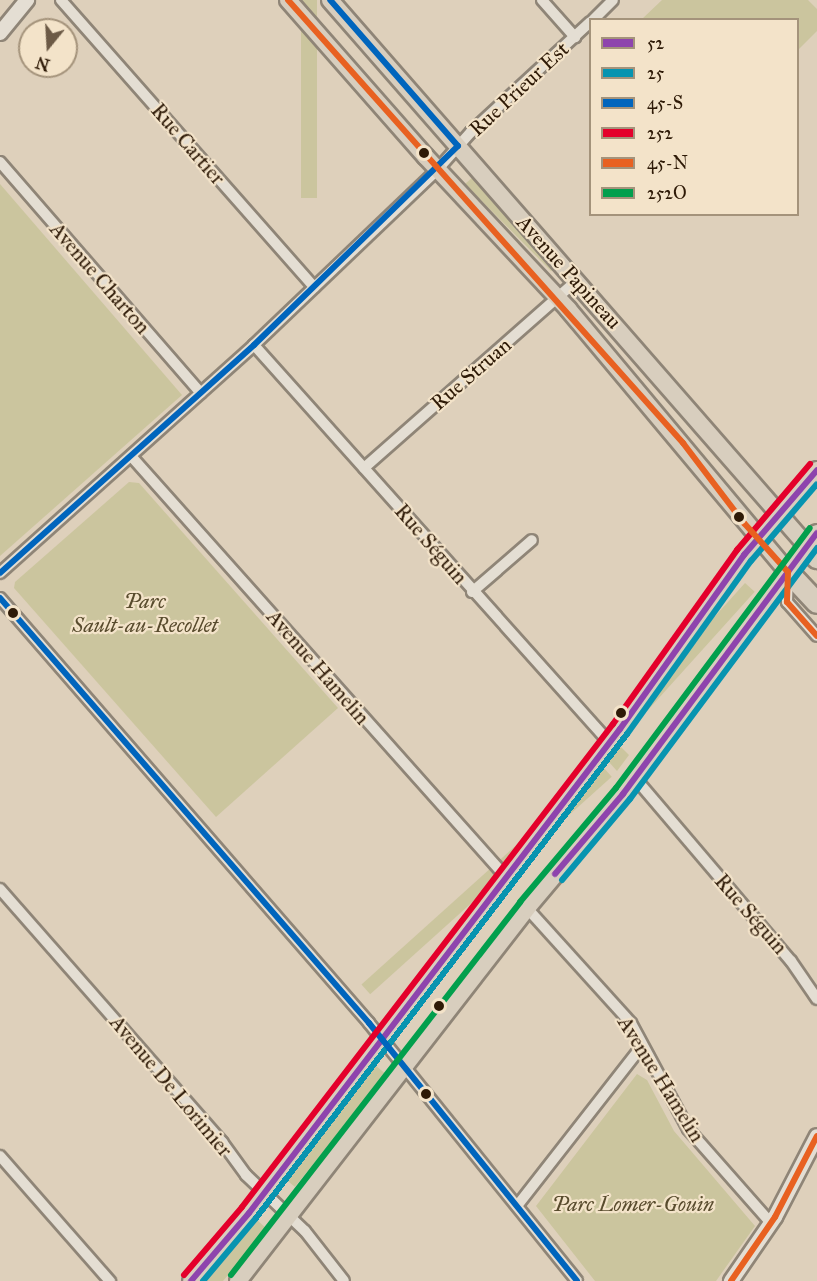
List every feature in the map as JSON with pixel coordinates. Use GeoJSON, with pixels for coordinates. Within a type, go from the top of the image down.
{"type":"FeatureCollection","features":[{"type":"Feature","properties":{"kind":"highway"},"geometry":{"type":"LineString","coordinates":[[788,572],[817,603]]}},
{"type":"Feature","properties":{"kind":"main road","name":"Avenue Papineau"},"geometry":{"type":"LineString","coordinates":[[288,0],[438,169],[558,298],[683,443],[788,572]]}},
{"type":"Feature","properties":{"kind":"main road","name":"Avenue Papineau"},"geometry":{"type":"LineString","coordinates":[[330,0],[781,515],[814,545]]}},
{"type":"Feature","properties":{"kind":"main road"},"geometry":{"type":"LineString","coordinates":[[191,1281],[264,1193],[383,1039],[609,742],[759,538],[781,515],[817,470]]}},
{"type":"Feature","properties":{"kind":"main road"},"geometry":{"type":"LineString","coordinates":[[238,1281],[291,1216],[527,908],[635,778],[788,572],[814,545]]}},
{"type":"Feature","properties":{"kind":"street"},"geometry":{"type":"LineString","coordinates":[[0,33],[27,0]]}},
{"type":"Feature","properties":{"kind":"street","name":"Rue Cartier"},"geometry":{"type":"LineString","coordinates":[[61,0],[314,287]]}},
{"type":"Feature","properties":{"kind":"street"},"geometry":{"type":"LineString","coordinates":[[542,0],[575,37]]}},
{"type":"Feature","properties":{"kind":"street","name":"Rue Prieur Est"},"geometry":{"type":"LineString","coordinates":[[595,18],[613,0]]}},
{"type":"Feature","properties":{"kind":"street","name":"Rue Prieur Est"},"geometry":{"type":"LineString","coordinates":[[0,573],[254,345],[438,169],[458,146],[589,24]]}},
{"type":"Feature","properties":{"kind":"street","name":"Avenue Charton"},"geometry":{"type":"LineString","coordinates":[[0,162],[201,393]]}},
{"type":"Feature","properties":{"kind":"street","name":"Rue Struan"},"geometry":{"type":"LineString","coordinates":[[364,468],[577,280]]}},
{"type":"Feature","properties":{"kind":"street","name":"Rue Séguin"},"geometry":{"type":"LineString","coordinates":[[254,345],[609,742]]}},
{"type":"Feature","properties":{"kind":"street","name":"Avenue Hamelin"},"geometry":{"type":"LineString","coordinates":[[131,456],[506,877]]}},
{"type":"Feature","properties":{"kind":"street"},"geometry":{"type":"LineString","coordinates":[[472,591],[532,540]]}},
{"type":"Feature","properties":{"kind":"street"},"geometry":{"type":"LineString","coordinates":[[788,572],[787,602],[817,636]]}},
{"type":"Feature","properties":{"kind":"street"},"geometry":{"type":"LineString","coordinates":[[0,598],[406,1066],[577,1281]]}},
{"type":"Feature","properties":{"kind":"street","name":"Rue Séguin"},"geometry":{"type":"LineString","coordinates":[[635,778],[791,961],[817,999]]}},
{"type":"Feature","properties":{"kind":"street","name":"Avenue De Lorimier"},"geometry":{"type":"LineString","coordinates":[[0,889],[264,1193],[291,1216],[344,1281]]}},
{"type":"Feature","properties":{"kind":"street","name":"Avenue Hamelin"},"geometry":{"type":"LineString","coordinates":[[527,908],[630,1023],[688,1129],[771,1223]]}},
{"type":"Feature","properties":{"kind":"street"},"geometry":{"type":"LineString","coordinates":[[517,1206],[642,1046]]}},
{"type":"Feature","properties":{"kind":"street"},"geometry":{"type":"LineString","coordinates":[[731,1281],[771,1223],[817,1136]]}},
{"type":"Feature","properties":{"kind":"street"},"geometry":{"type":"LineString","coordinates":[[0,1156],[110,1281]]}},
{"type":"Feature","properties":{"kind":"green space"},"geometry":{"type":"Polygon","coordinates":[[[301,0],[317,0],[317,198],[301,198],[301,0]]]}},
{"type":"Feature","properties":{"kind":"green space"},"geometry":{"type":"Polygon","coordinates":[[[662,0],[808,0],[817,9],[817,31],[799,49],[799,18],[643,18],[662,0]]]}},
{"type":"Feature","properties":{"kind":"green space"},"geometry":{"type":"Polygon","coordinates":[[[473,177],[554,269],[551,271],[465,184],[473,177]]]}},
{"type":"Feature","properties":{"kind":"green space"},"geometry":{"type":"Polygon","coordinates":[[[0,184],[182,395],[0,556],[0,184]]]}},
{"type":"Feature","properties":{"kind":"green space","name":"Parc Sault-au-Recollet"},"geometry":{"type":"Polygon","coordinates":[[[129,482],[139,483],[338,708],[216,817],[14,588],[15,582],[129,482]]]}},
{"type":"Feature","properties":{"kind":"green space"},"geometry":{"type":"Polygon","coordinates":[[[745,583],[755,592],[622,739],[613,730],[745,583]]]}},
{"type":"Feature","properties":{"kind":"green space"},"geometry":{"type":"Polygon","coordinates":[[[620,746],[629,755],[617,771],[608,761],[620,746]]]}},
{"type":"Feature","properties":{"kind":"green space"},"geometry":{"type":"Polygon","coordinates":[[[603,767],[612,777],[370,994],[361,984],[603,767]]]}},
{"type":"Feature","properties":{"kind":"green space"},"geometry":{"type":"Polygon","coordinates":[[[376,1066],[386,1074],[295,1187],[285,1179],[376,1066]]]}},
{"type":"Feature","properties":{"kind":"green space","name":"Parc Lomer-Gouin"},"geometry":{"type":"Polygon","coordinates":[[[637,1074],[647,1080],[674,1131],[755,1226],[716,1281],[595,1281],[536,1206],[637,1074]]]}},
{"type":"Feature","properties":{"kind":"green space"},"geometry":{"type":"Polygon","coordinates":[[[257,1220],[267,1229],[223,1281],[205,1281],[257,1220]]]}},
{"type":"Feature","properties":{"kind":"transit line","name":"45-N"},"geometry":{"type":"LineString","coordinates":[[288,0],[683,443],[744,523],[788,572],[787,602],[817,636]]}},
{"type":"Feature","properties":{"kind":"transit line","name":"45-S"},"geometry":{"type":"LineString","coordinates":[[0,573],[254,345],[458,146],[330,0]]}},
{"type":"Feature","properties":{"kind":"transit line","name":"252"},"geometry":{"type":"LineString","coordinates":[[184,1275],[242,1207],[613,724],[737,550],[810,464]]}},
{"type":"Feature","properties":{"kind":"transit line","name":"52"},"geometry":{"type":"LineString","coordinates":[[191,1281],[249,1213],[620,729],[744,555],[817,470]]}},
{"type":"Feature","properties":{"kind":"transit line","name":"25"},"geometry":{"type":"LineString","coordinates":[[203,1281],[256,1218],[627,734],[751,561],[817,484]]}},
{"type":"Feature","properties":{"kind":"transit line","name":"252O"},"geometry":{"type":"LineString","coordinates":[[231,1275],[520,902],[616,788],[810,528]]}},
{"type":"Feature","properties":{"kind":"transit line","name":"52"},"geometry":{"type":"LineString","coordinates":[[555,874],[623,794],[817,533]]}},
{"type":"Feature","properties":{"kind":"transit line","name":"25"},"geometry":{"type":"LineString","coordinates":[[562,880],[630,799],[817,548]]}},
{"type":"Feature","properties":{"kind":"transit line","name":"45-S"},"geometry":{"type":"LineString","coordinates":[[0,598],[369,1023],[577,1281]]}},
{"type":"Feature","properties":{"kind":"transit line","name":"45-N"},"geometry":{"type":"LineString","coordinates":[[731,1281],[775,1217],[817,1136]]}}]}
